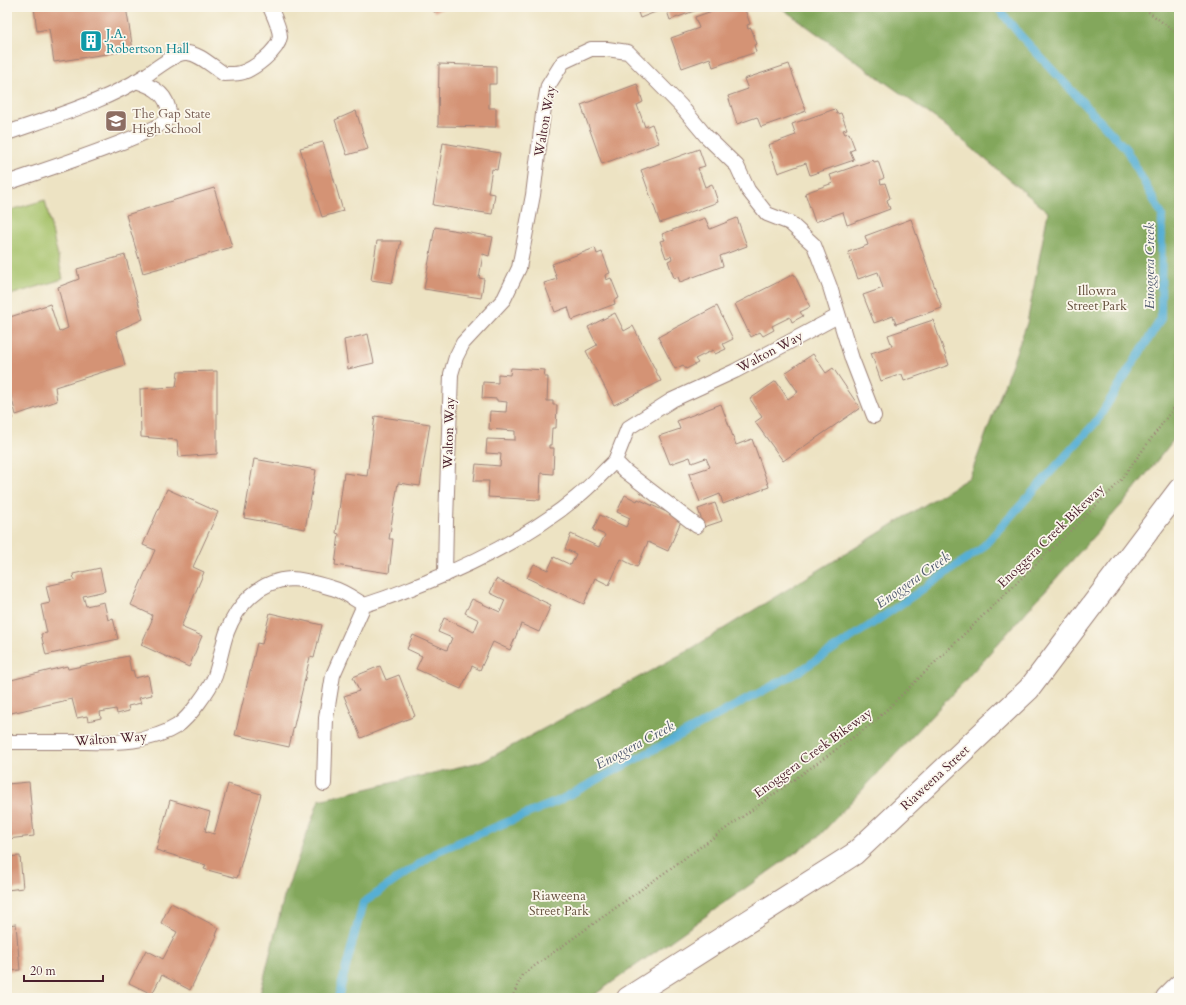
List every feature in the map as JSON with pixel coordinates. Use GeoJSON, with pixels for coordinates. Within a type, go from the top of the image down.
{"type":"FeatureCollection","features":[{"type":"Feature","properties":{"kind":"street","name":"Riaweena Street"},"geometry":{"type":"LineString","coordinates":[[628,998],[854,854],[1029,689],[1179,490]]}},
{"type":"Feature","properties":{"kind":"street"},"geometry":{"type":"LineString","coordinates":[[1167,998],[1179,986]]}},
{"type":"Feature","properties":{"kind":"lane"},"geometry":{"type":"LineString","coordinates":[[7,133],[80,108],[116,93],[170,59],[184,52],[198,55],[224,74],[240,73],[261,62],[271,54],[280,37],[270,7]]}},
{"type":"Feature","properties":{"kind":"lane","name":"Walton Way"},"geometry":{"type":"LineString","coordinates":[[445,574],[451,374],[456,357],[463,343],[504,299],[519,268],[533,195],[548,86],[563,62],[591,49],[607,49],[628,52],[681,106],[706,136],[737,166],[748,190],[767,214],[790,223],[814,245],[830,288],[852,359],[874,416]]}},
{"type":"Feature","properties":{"kind":"lane"},"geometry":{"type":"LineString","coordinates":[[7,183],[127,140],[160,125],[168,119],[170,114],[168,105],[162,94],[153,87],[136,81]]}},
{"type":"Feature","properties":{"kind":"lane","name":"Walton Way"},"geometry":{"type":"LineString","coordinates":[[7,742],[103,742],[136,740],[157,736],[178,725],[197,706],[214,677],[227,632],[237,611],[254,592],[272,583],[291,579],[333,588],[364,605],[385,599],[481,558],[533,530],[578,497],[615,461],[628,428],[672,400],[735,371],[838,316]]}},
{"type":"Feature","properties":{"kind":"lane"},"geometry":{"type":"LineString","coordinates":[[615,461],[697,526]]}},
{"type":"Feature","properties":{"kind":"lane"},"geometry":{"type":"LineString","coordinates":[[324,784],[326,718],[333,675],[364,605]]}},
{"type":"Feature","properties":{"kind":"path"},"geometry":{"type":"LineString","coordinates":[[1142,7],[1179,36]]}},
{"type":"Feature","properties":{"kind":"path","name":"Enoggera Creek Bikeway"},"geometry":{"type":"LineString","coordinates":[[512,998],[522,975],[873,723],[1117,485],[1179,401]]}},
{"type":"Feature","properties":{"kind":"green space"},"geometry":{"type":"Polygon","coordinates":[[[780,7],[1179,7],[1179,433],[1125,501],[970,675],[819,836],[590,998],[259,998],[284,897],[319,800],[484,761],[689,650],[970,477],[1027,323],[1048,212],[942,123],[780,7]]]}},
{"type":"Feature","properties":{"kind":"green space"},"geometry":{"type":"Polygon","coordinates":[[[45,200],[63,279],[7,296],[7,211],[45,200]]]}},
{"type":"Feature","properties":{"kind":"building","name":"J.A. Robertson Hall"},"geometry":{"type":"Polygon","coordinates":[[[34,7],[126,7],[133,50],[54,62],[49,29],[37,31],[34,7]]]}},
{"type":"Feature","properties":{"kind":"building"},"geometry":{"type":"Polygon","coordinates":[[[432,7],[447,7],[434,12],[432,7]]]}},
{"type":"Feature","properties":{"kind":"building"},"geometry":{"type":"Polygon","coordinates":[[[636,7],[705,7],[670,20],[666,8],[640,18],[636,7]]]}},
{"type":"Feature","properties":{"kind":"building"},"geometry":{"type":"Polygon","coordinates":[[[723,7],[744,7],[750,24],[747,25],[748,29],[751,28],[757,44],[754,45],[756,52],[713,67],[710,58],[682,68],[671,38],[699,28],[695,17],[723,7]]]}},
{"type":"Feature","properties":{"kind":"building"},"geometry":{"type":"Polygon","coordinates":[[[439,64],[496,66],[496,84],[489,84],[489,108],[496,108],[496,127],[438,126],[439,64]]]}},
{"type":"Feature","properties":{"kind":"building"},"geometry":{"type":"Polygon","coordinates":[[[789,64],[806,111],[761,127],[757,117],[737,124],[728,96],[748,89],[744,79],[789,64]]]}},
{"type":"Feature","properties":{"kind":"building"},"geometry":{"type":"Polygon","coordinates":[[[637,84],[643,102],[637,105],[645,127],[652,124],[659,143],[602,164],[581,105],[637,84]]]}},
{"type":"Feature","properties":{"kind":"building"},"geometry":{"type":"Polygon","coordinates":[[[835,109],[837,114],[841,113],[847,129],[843,130],[845,134],[849,133],[855,149],[850,151],[854,160],[810,175],[806,163],[778,173],[768,145],[796,135],[792,124],[835,109]]]}},
{"type":"Feature","properties":{"kind":"building"},"geometry":{"type":"Polygon","coordinates":[[[356,111],[368,149],[347,155],[335,120],[356,111]]]}},
{"type":"Feature","properties":{"kind":"building"},"geometry":{"type":"Polygon","coordinates":[[[323,142],[343,211],[322,217],[300,148],[323,142]]]}},
{"type":"Feature","properties":{"kind":"building"},"geometry":{"type":"Polygon","coordinates":[[[443,143],[500,153],[497,170],[492,169],[488,193],[495,194],[492,214],[433,205],[443,143]]]}},
{"type":"Feature","properties":{"kind":"building"},"geometry":{"type":"Polygon","coordinates":[[[699,149],[705,166],[698,168],[705,187],[712,184],[718,202],[660,223],[641,170],[699,149]]]}},
{"type":"Feature","properties":{"kind":"building"},"geometry":{"type":"Polygon","coordinates":[[[873,160],[874,162],[878,161],[884,178],[880,180],[881,184],[885,183],[890,198],[887,200],[890,209],[847,225],[843,212],[815,222],[805,193],[833,183],[830,175],[873,160]]]}},
{"type":"Feature","properties":{"kind":"building"},"geometry":{"type":"Polygon","coordinates":[[[214,188],[232,247],[143,273],[126,215],[214,188]]]}},
{"type":"Feature","properties":{"kind":"building"},"geometry":{"type":"Polygon","coordinates":[[[705,218],[710,229],[737,218],[747,246],[720,256],[723,266],[680,282],[678,277],[674,278],[668,261],[672,259],[671,256],[666,258],[660,241],[665,240],[662,234],[705,218]]]}},
{"type":"Feature","properties":{"kind":"building"},"geometry":{"type":"Polygon","coordinates":[[[911,219],[942,308],[896,324],[893,316],[874,323],[863,295],[883,288],[878,272],[858,279],[848,252],[868,245],[865,236],[911,219]]]}},
{"type":"Feature","properties":{"kind":"building"},"geometry":{"type":"Polygon","coordinates":[[[435,227],[493,237],[489,256],[483,254],[479,278],[484,279],[481,298],[424,289],[435,227]]]}},
{"type":"Feature","properties":{"kind":"building"},"geometry":{"type":"Polygon","coordinates":[[[377,241],[401,241],[392,283],[371,280],[377,241]]]}},
{"type":"Feature","properties":{"kind":"building"},"geometry":{"type":"Polygon","coordinates":[[[595,248],[597,254],[602,252],[610,273],[605,275],[606,280],[611,278],[619,298],[614,300],[615,304],[572,320],[568,307],[555,312],[544,283],[557,279],[552,264],[595,248]]]}},
{"type":"Feature","properties":{"kind":"building"},"geometry":{"type":"Polygon","coordinates":[[[125,255],[143,319],[116,331],[125,365],[55,387],[57,401],[16,415],[7,380],[7,318],[50,304],[59,332],[68,328],[58,287],[79,279],[77,269],[125,255]]]}},
{"type":"Feature","properties":{"kind":"building"},"geometry":{"type":"Polygon","coordinates":[[[794,274],[810,307],[800,312],[803,316],[792,322],[790,317],[772,326],[774,330],[763,336],[760,332],[751,337],[735,304],[794,274]]]}},
{"type":"Feature","properties":{"kind":"building"},"geometry":{"type":"Polygon","coordinates":[[[717,306],[733,339],[723,344],[726,349],[715,354],[713,350],[695,359],[698,363],[686,369],[683,365],[675,369],[658,337],[717,306]]]}},
{"type":"Feature","properties":{"kind":"building"},"geometry":{"type":"Polygon","coordinates":[[[615,313],[624,331],[633,326],[661,381],[614,405],[586,351],[597,345],[588,327],[615,313]]]}},
{"type":"Feature","properties":{"kind":"building"},"geometry":{"type":"Polygon","coordinates":[[[933,320],[949,365],[904,381],[902,374],[881,381],[871,353],[892,346],[888,335],[933,320]]]}},
{"type":"Feature","properties":{"kind":"building"},"geometry":{"type":"Polygon","coordinates":[[[368,334],[374,363],[348,369],[344,340],[368,334]]]}},
{"type":"Feature","properties":{"kind":"building"},"geometry":{"type":"Polygon","coordinates":[[[813,354],[826,373],[833,368],[860,408],[783,461],[755,422],[762,417],[750,399],[776,381],[788,399],[798,392],[785,373],[813,354]]]}},
{"type":"Feature","properties":{"kind":"building"},"geometry":{"type":"Polygon","coordinates":[[[511,368],[545,370],[544,377],[548,377],[547,401],[553,401],[553,405],[557,405],[556,428],[552,428],[551,445],[549,445],[549,448],[554,448],[553,474],[541,473],[540,500],[488,497],[489,481],[474,481],[476,464],[500,466],[501,454],[486,453],[487,439],[515,440],[515,431],[489,429],[490,411],[506,412],[507,402],[497,401],[497,399],[482,398],[483,382],[498,383],[498,374],[510,375],[511,368]]]}},
{"type":"Feature","properties":{"kind":"building"},"geometry":{"type":"Polygon","coordinates":[[[217,371],[217,454],[179,457],[177,440],[141,437],[140,389],[176,387],[178,372],[217,371]]]}},
{"type":"Feature","properties":{"kind":"building"},"geometry":{"type":"Polygon","coordinates":[[[7,398],[13,418],[7,420],[7,398]]]}},
{"type":"Feature","properties":{"kind":"building"},"geometry":{"type":"Polygon","coordinates":[[[721,404],[736,445],[752,439],[769,487],[723,504],[720,494],[700,502],[689,474],[710,467],[706,458],[692,463],[690,457],[670,464],[659,436],[680,429],[677,421],[721,404]]]}},
{"type":"Feature","properties":{"kind":"building"},"geometry":{"type":"Polygon","coordinates":[[[375,416],[430,424],[420,486],[398,483],[389,539],[393,539],[389,573],[335,565],[339,534],[336,533],[344,473],[367,476],[375,416]]]}},
{"type":"Feature","properties":{"kind":"building"},"geometry":{"type":"Polygon","coordinates":[[[254,459],[316,470],[305,529],[244,518],[254,459]]]}},
{"type":"Feature","properties":{"kind":"building"},"geometry":{"type":"Polygon","coordinates":[[[167,489],[218,512],[193,567],[204,572],[181,627],[202,636],[189,667],[141,645],[152,620],[152,615],[131,605],[155,550],[143,545],[167,489]]]}},
{"type":"Feature","properties":{"kind":"building"},"geometry":{"type":"Polygon","coordinates":[[[625,495],[637,501],[638,499],[682,519],[668,551],[648,542],[637,567],[621,559],[609,585],[595,578],[584,604],[527,578],[534,564],[548,570],[554,557],[571,565],[576,554],[565,549],[571,534],[599,547],[605,535],[593,530],[600,515],[626,527],[630,518],[617,512],[625,495]]]}},
{"type":"Feature","properties":{"kind":"building"},"geometry":{"type":"Polygon","coordinates":[[[715,503],[722,521],[704,527],[698,509],[715,503]]]}},
{"type":"Feature","properties":{"kind":"building"},"geometry":{"type":"Polygon","coordinates":[[[100,568],[105,591],[83,596],[86,606],[104,602],[108,620],[113,618],[118,639],[46,655],[41,634],[47,633],[41,605],[50,603],[46,586],[74,580],[73,574],[100,568]]]}},
{"type":"Feature","properties":{"kind":"building"},"geometry":{"type":"Polygon","coordinates":[[[496,579],[551,605],[539,632],[521,624],[510,650],[493,642],[480,670],[472,666],[461,689],[416,669],[422,656],[407,649],[413,635],[447,650],[452,638],[438,632],[444,618],[474,632],[479,620],[465,613],[472,599],[500,612],[505,600],[490,593],[496,579]]]}},
{"type":"Feature","properties":{"kind":"building"},"geometry":{"type":"Polygon","coordinates":[[[270,613],[322,625],[314,658],[310,657],[289,747],[235,735],[257,643],[262,644],[270,613]]]}},
{"type":"Feature","properties":{"kind":"building"},"geometry":{"type":"Polygon","coordinates":[[[128,656],[131,671],[133,670],[135,678],[148,675],[152,695],[139,698],[141,703],[128,706],[129,711],[117,714],[116,709],[100,712],[101,718],[88,721],[87,716],[77,718],[72,699],[7,714],[7,681],[67,666],[68,669],[128,656]]]}},
{"type":"Feature","properties":{"kind":"building"},"geometry":{"type":"Polygon","coordinates":[[[380,666],[386,680],[399,675],[415,716],[361,738],[344,696],[359,691],[353,677],[380,666]]]}},
{"type":"Feature","properties":{"kind":"building"},"geometry":{"type":"Polygon","coordinates":[[[29,782],[34,836],[7,839],[7,784],[29,782]]]}},
{"type":"Feature","properties":{"kind":"building"},"geometry":{"type":"Polygon","coordinates":[[[228,784],[261,794],[237,878],[204,869],[206,865],[156,850],[170,800],[210,812],[205,831],[214,834],[228,784]]]}},
{"type":"Feature","properties":{"kind":"building"},"geometry":{"type":"Polygon","coordinates":[[[20,856],[23,888],[7,890],[7,857],[20,856]]]}},
{"type":"Feature","properties":{"kind":"building"},"geometry":{"type":"Polygon","coordinates":[[[171,903],[219,928],[216,935],[217,936],[190,990],[162,975],[152,994],[129,983],[146,950],[163,959],[177,932],[161,923],[171,903]]]}},
{"type":"Feature","properties":{"kind":"building"},"geometry":{"type":"Polygon","coordinates":[[[16,924],[20,970],[7,971],[7,925],[16,924]]]}},
{"type":"Feature","properties":{"kind":"waterway","name":"Enoggera Creek"},"geometry":{"type":"LineString","coordinates":[[338,998],[363,903],[438,851],[558,801],[798,672],[869,626],[981,549],[1096,422],[1161,319],[1162,215],[1126,149],[1020,35],[997,7]]}},
{"type":"Feature","properties":{"kind":"place","name":"J.A. Robertson Hall"},"geometry":{"type":"Point","coordinates":[91,41]}},
{"type":"Feature","properties":{"kind":"place","name":"The Gap State High School"},"geometry":{"type":"Point","coordinates":[116,121]}},
{"type":"Feature","properties":{"kind":"park label","name":"Illowra Street Park"},"geometry":{"type":"Point","coordinates":[1097,298]}},
{"type":"Feature","properties":{"kind":"park label","name":"Riaweena Street Park"},"geometry":{"type":"Point","coordinates":[559,904]}}]}
